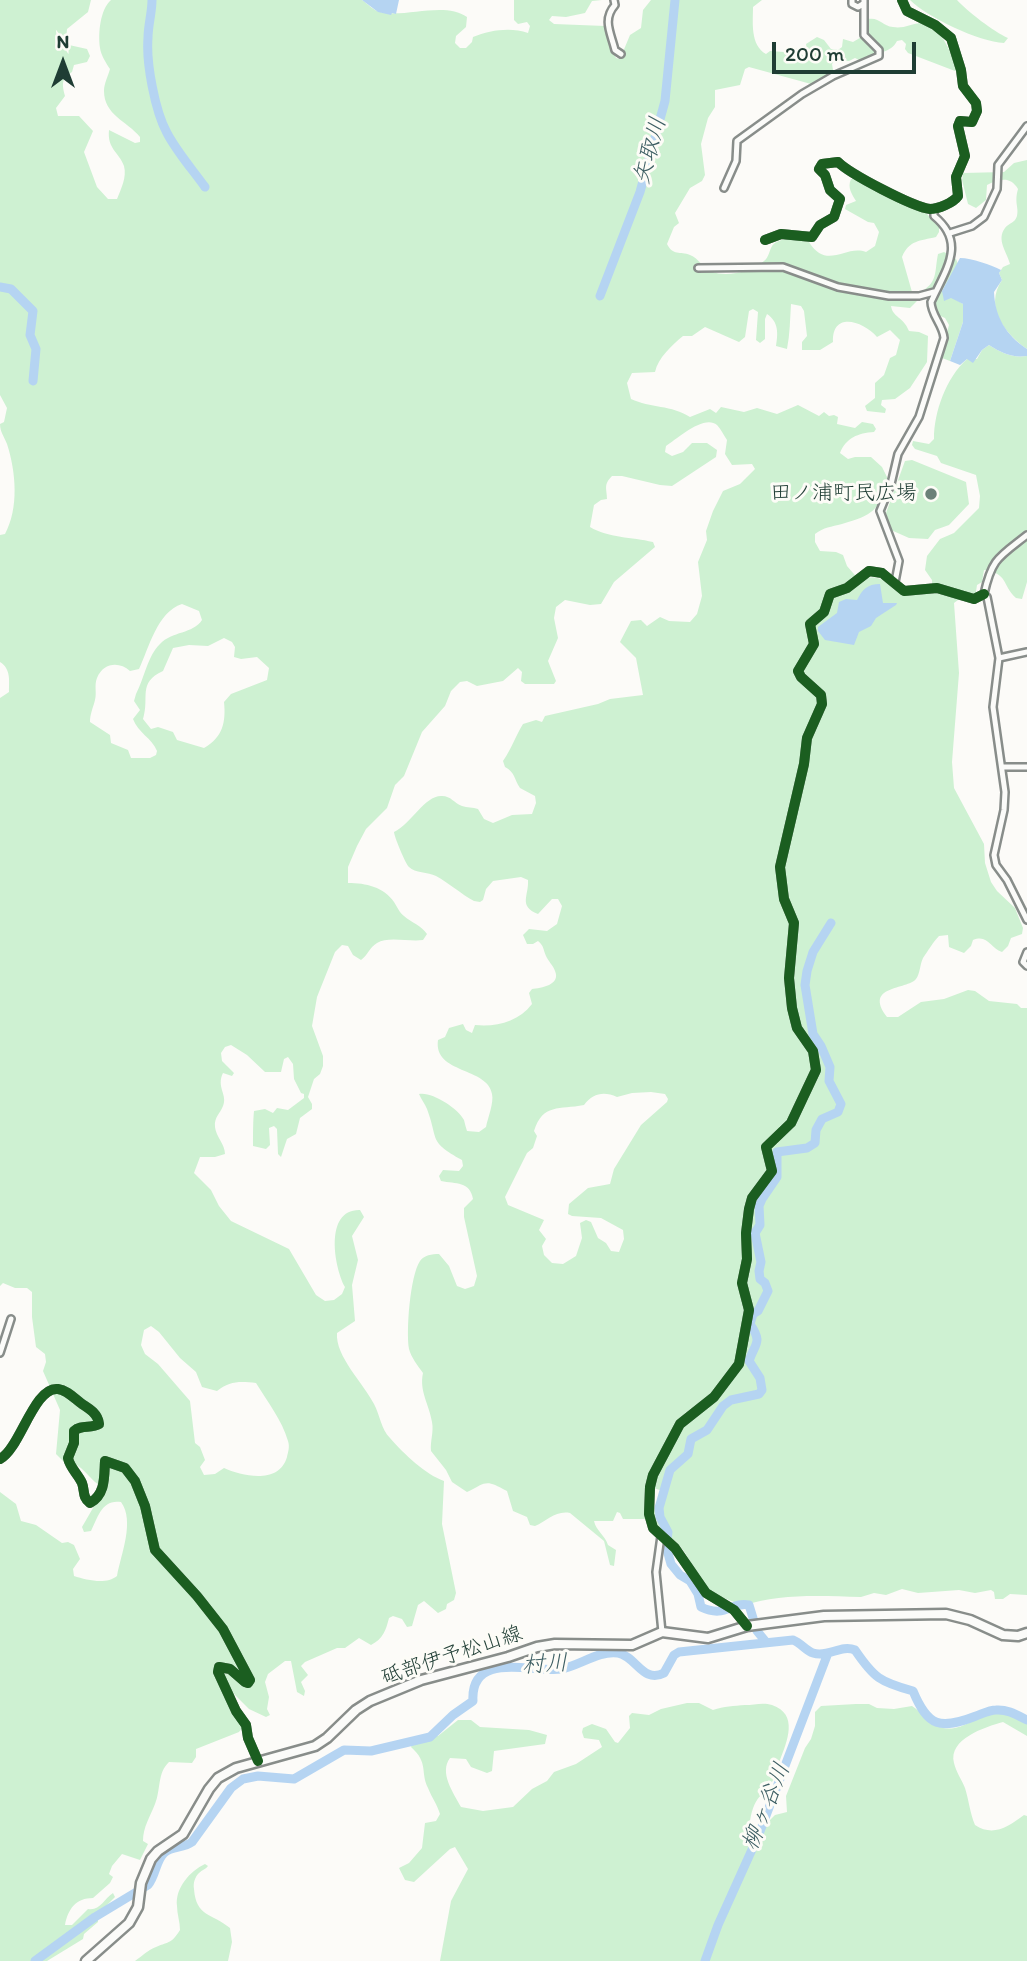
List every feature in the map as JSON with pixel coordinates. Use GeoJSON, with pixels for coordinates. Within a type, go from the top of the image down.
{"type":"FeatureCollection","features":[{"type":"Feature","properties":{"kind":"main road","name":"砥部伊予松山線"},"geometry":{"type":"LineString","coordinates":[[86,1961],[129,1923],[138,1907],[151,1859],[158,1850],[183,1834],[209,1788],[218,1778],[230,1770],[315,1746],[370,1701],[432,1676],[555,1644],[632,1645],[662,1632],[708,1638],[747,1626],[824,1616],[946,1614],[961,1617],[1003,1635],[1018,1636],[1027,1633]]}},
{"type":"Feature","properties":{"kind":"street"},"geometry":{"type":"LineString","coordinates":[[614,0],[615,5],[610,11],[607,25],[615,50],[621,54]]}},
{"type":"Feature","properties":{"kind":"street"},"geometry":{"type":"LineString","coordinates":[[852,0],[852,4],[858,7],[864,2]]}},
{"type":"Feature","properties":{"kind":"street"},"geometry":{"type":"LineString","coordinates":[[765,240],[781,234],[811,237],[820,225],[834,217],[840,199],[830,190],[825,174],[819,169],[822,164],[836,161],[896,197],[933,209],[955,201],[958,197],[956,177],[965,156],[958,123],[972,122],[977,107],[963,86],[951,38],[935,25],[907,12],[902,0]]}},
{"type":"Feature","properties":{"kind":"street"},"geometry":{"type":"LineString","coordinates":[[724,188],[736,160],[737,141],[802,94],[833,76],[879,56],[879,50],[864,35],[864,2]]}},
{"type":"Feature","properties":{"kind":"street"},"geometry":{"type":"LineString","coordinates":[[950,233],[972,226],[984,217],[997,189],[998,165],[1027,126]]}},
{"type":"Feature","properties":{"kind":"street"},"geometry":{"type":"LineString","coordinates":[[895,582],[899,561],[880,511],[891,484],[898,454],[919,417],[944,338],[944,331],[931,308],[953,249],[950,233],[933,216],[933,209]]}},
{"type":"Feature","properties":{"kind":"street"},"geometry":{"type":"LineString","coordinates":[[698,268],[783,267],[838,287],[889,296],[919,296],[935,292]]}},
{"type":"Feature","properties":{"kind":"street"},"geometry":{"type":"LineString","coordinates":[[1027,535],[989,570],[984,594],[987,597],[999,658],[993,707],[1005,801],[994,855],[996,865],[1007,880],[1027,920]]}},
{"type":"Feature","properties":{"kind":"street"},"geometry":{"type":"LineString","coordinates":[[747,1626],[734,1610],[706,1593],[676,1548],[650,1523],[650,1481],[680,1424],[714,1397],[739,1364],[749,1310],[743,1283],[750,1203],[772,1171],[766,1147],[791,1123],[816,1070],[813,1051],[797,1028],[792,1008],[789,978],[794,923],[784,899],[780,875],[781,859],[804,764],[807,738],[822,704],[821,695],[801,677],[799,666],[813,649],[814,639],[810,624],[824,612],[830,594],[847,588],[869,571],[878,572],[904,591],[937,588],[974,599],[984,594]]}},
{"type":"Feature","properties":{"kind":"street"},"geometry":{"type":"LineString","coordinates":[[999,658],[1027,652]]}},
{"type":"Feature","properties":{"kind":"street"},"geometry":{"type":"LineString","coordinates":[[1002,767],[1027,767]]}},
{"type":"Feature","properties":{"kind":"street"},"geometry":{"type":"LineString","coordinates":[[1027,952],[1023,962],[1027,966]]}},
{"type":"Feature","properties":{"kind":"street"},"geometry":{"type":"LineString","coordinates":[[0,1353],[11,1319]]}},
{"type":"Feature","properties":{"kind":"street"},"geometry":{"type":"LineString","coordinates":[[0,1459],[12,1449],[39,1402],[53,1390],[60,1389],[96,1415],[99,1424],[94,1427],[79,1427],[74,1431],[74,1443],[68,1458],[83,1488],[84,1498],[89,1503],[96,1500],[105,1482],[105,1461],[117,1464],[130,1473],[145,1506],[155,1550],[223,1629],[250,1680],[245,1682],[230,1669],[219,1667],[218,1672],[236,1711],[246,1725],[248,1738],[258,1761]]}},
{"type":"Feature","properties":{"kind":"street"},"geometry":{"type":"LineString","coordinates":[[661,1536],[656,1572],[662,1632]]}},
{"type":"Feature","properties":{"kind":"green space"},"geometry":{"type":"Polygon","coordinates":[[[0,0],[91,0],[88,12],[67,29],[66,40],[69,45],[87,49],[90,56],[87,62],[74,65],[72,72],[64,80],[65,96],[56,108],[58,116],[79,116],[93,131],[84,152],[97,187],[108,199],[117,199],[125,174],[122,161],[110,142],[109,130],[135,143],[140,142],[140,137],[112,112],[105,99],[104,88],[110,69],[99,42],[102,16],[111,0],[362,0],[373,9],[390,13],[448,10],[467,17],[466,27],[456,36],[455,43],[460,48],[466,48],[473,37],[486,33],[508,30],[528,33],[530,26],[527,22],[518,24],[514,20],[514,0],[602,0],[592,1],[585,13],[566,17],[552,16],[549,20],[554,24],[605,26],[614,54],[620,59],[630,35],[641,28],[643,10],[651,0],[762,0],[753,7],[753,26],[757,45],[766,54],[770,51],[784,52],[796,48],[805,58],[808,56],[806,44],[817,37],[824,40],[831,49],[838,50],[842,47],[843,39],[853,42],[864,35],[868,19],[897,27],[927,24],[938,32],[951,54],[957,68],[955,71],[908,53],[902,40],[874,56],[862,68],[858,67],[859,60],[855,58],[849,61],[835,60],[832,64],[833,70],[828,76],[811,84],[749,67],[745,69],[740,85],[715,90],[715,107],[708,118],[701,144],[705,175],[702,181],[690,188],[675,213],[679,223],[674,227],[667,244],[674,252],[693,256],[709,271],[725,274],[746,271],[759,265],[767,258],[775,243],[785,240],[809,242],[823,255],[859,250],[866,252],[875,246],[879,232],[874,223],[845,209],[846,205],[856,201],[850,191],[850,185],[851,179],[856,178],[895,199],[910,203],[939,226],[936,237],[912,244],[902,257],[912,292],[917,294],[932,282],[938,254],[944,252],[956,259],[958,264],[942,291],[963,304],[963,322],[950,361],[941,355],[949,325],[945,318],[938,315],[931,296],[918,300],[910,308],[891,306],[909,331],[928,336],[927,362],[910,388],[895,399],[882,400],[885,413],[867,411],[865,406],[875,398],[875,383],[884,375],[890,358],[896,355],[900,340],[890,330],[877,337],[857,323],[849,322],[837,326],[833,342],[820,350],[802,350],[802,342],[807,336],[804,311],[801,306],[791,304],[787,349],[776,346],[776,324],[767,314],[765,339],[760,343],[756,340],[758,312],[753,309],[749,311],[745,337],[739,342],[705,327],[674,343],[662,357],[655,372],[632,373],[627,383],[631,399],[676,410],[690,417],[710,409],[716,413],[721,407],[744,412],[757,408],[777,414],[798,405],[819,416],[824,412],[829,416],[834,415],[838,417],[837,424],[855,428],[862,422],[873,424],[876,429],[874,432],[853,437],[840,453],[848,459],[871,457],[882,467],[888,479],[878,505],[868,514],[853,521],[818,532],[815,534],[815,542],[820,551],[843,555],[847,566],[860,581],[877,578],[902,593],[932,587],[932,580],[925,570],[927,556],[940,539],[954,533],[979,508],[980,496],[976,475],[941,463],[937,456],[915,449],[913,441],[929,444],[934,439],[936,418],[947,386],[967,359],[977,359],[989,345],[1007,354],[1027,356],[1027,582],[1022,599],[1016,598],[1001,577],[984,570],[982,582],[977,585],[975,599],[958,600],[954,603],[959,673],[952,762],[954,788],[984,844],[985,863],[991,882],[1015,908],[1023,928],[1022,934],[1011,938],[1002,952],[986,940],[978,939],[973,940],[964,953],[949,947],[948,935],[939,936],[923,958],[916,979],[889,990],[880,999],[887,1017],[898,1017],[921,1002],[944,999],[968,990],[975,991],[989,1001],[1017,1004],[1021,1008],[1027,1008],[1027,1595],[1010,1594],[1003,1599],[995,1599],[991,1590],[975,1593],[959,1590],[918,1593],[902,1589],[886,1595],[874,1593],[861,1597],[786,1597],[742,1606],[708,1589],[682,1549],[657,1525],[654,1513],[660,1490],[653,1488],[647,1491],[645,1519],[623,1519],[617,1512],[613,1521],[594,1521],[608,1545],[616,1550],[614,1566],[610,1565],[604,1541],[570,1513],[560,1513],[535,1526],[530,1525],[527,1517],[513,1511],[507,1491],[486,1483],[467,1492],[452,1482],[431,1451],[431,1415],[423,1392],[423,1373],[413,1358],[408,1341],[414,1279],[422,1259],[436,1254],[449,1266],[457,1286],[465,1289],[474,1286],[477,1276],[464,1217],[464,1208],[473,1199],[471,1193],[466,1186],[441,1181],[439,1176],[443,1170],[459,1171],[463,1166],[462,1160],[439,1144],[419,1094],[430,1095],[450,1106],[461,1115],[467,1131],[479,1132],[486,1127],[492,1102],[488,1085],[444,1059],[439,1051],[438,1040],[445,1037],[449,1028],[463,1024],[466,1030],[472,1033],[475,1025],[499,1024],[514,1019],[532,1004],[529,993],[532,989],[553,983],[555,971],[541,944],[538,941],[527,944],[523,935],[529,929],[547,931],[557,924],[562,906],[558,899],[552,899],[538,914],[532,911],[526,904],[528,880],[521,877],[493,881],[486,889],[483,900],[474,901],[436,876],[409,867],[394,832],[430,800],[442,796],[462,806],[478,809],[484,819],[493,823],[512,815],[532,814],[536,803],[535,796],[520,788],[503,761],[523,724],[536,720],[542,722],[545,716],[610,699],[643,695],[636,658],[620,642],[631,621],[641,620],[647,626],[660,617],[669,621],[690,622],[697,614],[702,596],[698,562],[707,540],[706,531],[713,511],[723,491],[740,484],[755,469],[752,464],[732,465],[725,454],[727,440],[721,430],[712,422],[705,423],[666,446],[665,452],[672,456],[683,452],[692,443],[707,443],[717,450],[716,457],[672,486],[622,476],[612,476],[609,479],[606,485],[607,499],[594,505],[590,527],[612,535],[653,542],[655,547],[614,582],[601,604],[590,605],[565,600],[556,607],[554,618],[558,638],[548,661],[556,681],[554,684],[525,684],[521,681],[522,672],[518,668],[503,681],[477,686],[467,681],[460,682],[451,691],[445,706],[422,732],[404,776],[395,785],[387,808],[366,829],[357,846],[348,867],[348,883],[380,889],[390,897],[402,914],[427,934],[423,940],[382,941],[374,945],[361,960],[353,955],[348,946],[342,945],[335,952],[317,997],[312,1026],[323,1056],[323,1066],[314,1079],[308,1097],[312,1109],[300,1118],[296,1134],[287,1139],[281,1157],[278,1154],[277,1129],[274,1126],[269,1128],[270,1145],[266,1149],[253,1146],[254,1111],[265,1109],[273,1113],[277,1108],[288,1110],[304,1098],[294,1079],[293,1064],[288,1057],[284,1059],[281,1072],[265,1072],[247,1055],[231,1045],[225,1047],[221,1053],[222,1061],[234,1073],[232,1076],[223,1073],[221,1078],[224,1102],[215,1124],[225,1154],[200,1157],[194,1173],[211,1190],[231,1221],[289,1249],[316,1295],[325,1301],[334,1300],[342,1294],[345,1287],[335,1254],[337,1229],[341,1219],[349,1212],[360,1210],[364,1217],[352,1236],[358,1260],[352,1285],[355,1321],[337,1333],[338,1342],[345,1360],[374,1404],[387,1434],[416,1463],[444,1481],[442,1524],[456,1593],[454,1600],[438,1613],[424,1601],[418,1605],[412,1626],[407,1627],[402,1619],[393,1616],[389,1618],[385,1630],[375,1643],[371,1645],[359,1638],[345,1648],[337,1648],[305,1662],[301,1666],[308,1675],[301,1682],[304,1696],[297,1692],[291,1661],[285,1661],[268,1674],[265,1682],[270,1715],[266,1717],[249,1709],[233,1693],[224,1690],[242,1728],[239,1732],[196,1749],[196,1757],[192,1763],[169,1762],[165,1766],[157,1799],[144,1831],[143,1841],[148,1844],[140,1860],[122,1854],[112,1866],[109,1874],[113,1877],[110,1883],[93,1898],[77,1902],[68,1914],[65,1925],[72,1925],[88,1909],[99,1906],[113,1893],[115,1897],[98,1914],[98,1922],[84,1934],[83,1939],[47,1961],[0,1961],[0,1492],[16,1504],[21,1521],[36,1525],[62,1543],[74,1545],[80,1559],[73,1569],[74,1576],[79,1578],[102,1581],[117,1576],[124,1548],[127,1518],[121,1502],[109,1503],[102,1510],[91,1531],[84,1532],[82,1527],[93,1508],[99,1485],[80,1467],[64,1462],[56,1454],[60,1410],[43,1371],[45,1354],[36,1347],[32,1292],[27,1288],[15,1288],[3,1283],[0,1286],[0,698],[9,692],[9,683],[8,671],[0,662],[0,535],[5,534],[9,524],[15,490],[10,455],[0,427],[7,408],[0,395],[0,0]],[[182,604],[173,608],[160,623],[139,669],[130,671],[112,665],[103,669],[96,681],[96,697],[90,722],[110,735],[111,743],[128,750],[131,758],[150,758],[156,755],[157,751],[133,719],[140,710],[134,701],[152,654],[165,640],[193,628],[202,620],[199,611],[182,604]],[[224,638],[208,646],[173,648],[163,671],[150,680],[147,686],[143,719],[151,729],[158,727],[173,732],[177,740],[204,748],[215,739],[222,728],[224,702],[231,694],[267,680],[269,668],[257,657],[234,657],[235,647],[224,638]],[[632,1093],[617,1097],[599,1094],[584,1105],[553,1109],[538,1122],[534,1131],[537,1136],[533,1148],[527,1153],[505,1197],[508,1205],[544,1220],[539,1230],[546,1239],[542,1246],[544,1255],[552,1263],[563,1264],[576,1256],[582,1238],[580,1223],[586,1220],[591,1222],[598,1238],[606,1243],[611,1251],[619,1252],[624,1239],[623,1230],[601,1218],[568,1214],[569,1204],[588,1188],[610,1184],[614,1169],[641,1125],[668,1099],[665,1094],[632,1093]],[[151,1326],[144,1330],[141,1345],[145,1354],[158,1364],[190,1401],[195,1443],[200,1447],[205,1460],[200,1467],[204,1475],[215,1474],[224,1468],[240,1474],[268,1475],[283,1466],[287,1457],[288,1441],[278,1418],[256,1383],[235,1383],[217,1391],[202,1387],[196,1372],[180,1358],[159,1332],[151,1326]]]}},
{"type":"Feature","properties":{"kind":"green space"},"geometry":{"type":"Polygon","coordinates":[[[910,0],[957,0],[981,21],[1008,38],[1004,43],[993,42],[954,28],[928,14],[910,0]]]}},
{"type":"Feature","properties":{"kind":"green space"},"geometry":{"type":"Polygon","coordinates":[[[1027,160],[1027,349],[1004,327],[999,319],[995,300],[1002,280],[999,273],[1003,267],[1010,264],[1002,237],[1005,228],[1017,216],[1018,189],[1008,180],[987,185],[986,200],[976,208],[968,204],[962,180],[963,173],[1004,172],[1014,163],[1027,160]]]}},
{"type":"Feature","properties":{"kind":"green space","name":"田ノ浦町民広場"},"geometry":{"type":"Polygon","coordinates":[[[912,460],[966,482],[969,504],[949,525],[935,530],[928,539],[909,538],[891,530],[886,513],[905,461],[912,460]]]}},
{"type":"Feature","properties":{"kind":"green space"},"geometry":{"type":"Polygon","coordinates":[[[699,1703],[713,1710],[729,1706],[769,1704],[786,1715],[788,1737],[777,1772],[752,1811],[750,1821],[756,1827],[767,1823],[775,1815],[787,1812],[786,1796],[811,1739],[815,1712],[821,1706],[869,1704],[877,1708],[894,1709],[912,1706],[933,1724],[950,1729],[995,1712],[1027,1721],[1027,1736],[1003,1722],[970,1735],[957,1747],[954,1763],[965,1788],[975,1825],[988,1830],[1000,1829],[1024,1815],[1027,1816],[1027,1961],[440,1961],[451,1901],[468,1869],[455,1847],[414,1882],[405,1880],[399,1868],[409,1863],[422,1848],[425,1823],[436,1821],[440,1814],[426,1782],[420,1758],[411,1747],[415,1736],[438,1736],[458,1720],[471,1720],[480,1727],[529,1730],[547,1735],[545,1744],[494,1751],[492,1771],[487,1773],[471,1767],[466,1759],[450,1758],[447,1776],[461,1807],[483,1811],[513,1807],[532,1789],[547,1781],[554,1772],[576,1764],[602,1747],[599,1740],[584,1738],[583,1728],[592,1724],[606,1729],[618,1743],[630,1728],[629,1716],[632,1713],[649,1715],[661,1709],[699,1703]]]}},
{"type":"Feature","properties":{"kind":"green space"},"geometry":{"type":"Polygon","coordinates":[[[205,1864],[208,1866],[195,1880],[195,1898],[202,1910],[230,1928],[232,1942],[228,1961],[135,1961],[177,1935],[180,1930],[178,1893],[189,1876],[205,1864]]]}},
{"type":"Feature","properties":{"kind":"water"},"geometry":{"type":"Polygon","coordinates":[[[362,0],[399,0],[396,14],[391,15],[378,12],[362,0]]]}},
{"type":"Feature","properties":{"kind":"water"},"geometry":{"type":"Polygon","coordinates":[[[960,258],[1001,270],[999,273],[1002,280],[994,292],[999,317],[1013,338],[1027,349],[1027,356],[1007,354],[989,345],[973,363],[967,359],[960,365],[950,361],[963,322],[963,304],[951,298],[944,301],[942,291],[960,258]]]}},
{"type":"Feature","properties":{"kind":"water"},"geometry":{"type":"Polygon","coordinates":[[[880,584],[883,603],[897,603],[896,605],[876,618],[871,626],[859,632],[854,645],[825,640],[818,627],[837,613],[839,602],[846,599],[857,600],[866,588],[880,584]]]}},
{"type":"Feature","properties":{"kind":"waterway"},"geometry":{"type":"LineString","coordinates":[[152,0],[148,60],[159,112],[171,140],[205,187]]}},
{"type":"Feature","properties":{"kind":"waterway","name":"矢取川"},"geometry":{"type":"LineString","coordinates":[[600,296],[640,192],[665,101],[675,0]]}},
{"type":"Feature","properties":{"kind":"waterway"},"geometry":{"type":"LineString","coordinates":[[0,287],[11,289],[33,311],[30,335],[36,349],[33,381]]}},
{"type":"Feature","properties":{"kind":"waterway"},"geometry":{"type":"LineString","coordinates":[[766,1642],[757,1631],[749,1605],[737,1605],[722,1611],[701,1607],[698,1594],[690,1581],[680,1575],[671,1564],[666,1546],[668,1532],[660,1517],[659,1508],[670,1470],[688,1454],[691,1439],[707,1430],[723,1406],[731,1400],[759,1394],[762,1390],[760,1378],[749,1361],[757,1339],[750,1324],[753,1314],[758,1311],[768,1291],[760,1279],[759,1271],[761,1262],[755,1233],[760,1225],[759,1206],[777,1177],[777,1152],[807,1148],[815,1143],[816,1130],[822,1119],[838,1112],[841,1104],[829,1081],[830,1067],[813,1034],[805,985],[813,952],[831,923]]}},
{"type":"Feature","properties":{"kind":"waterway","name":"村川"},"geometry":{"type":"LineString","coordinates":[[35,1961],[95,1917],[148,1885],[164,1853],[192,1842],[231,1788],[243,1779],[258,1776],[294,1779],[344,1750],[371,1751],[430,1737],[453,1715],[473,1701],[475,1685],[482,1675],[492,1670],[505,1667],[561,1669],[596,1656],[618,1653],[650,1675],[657,1675],[664,1673],[674,1655],[679,1652],[793,1640],[810,1652],[819,1654],[855,1650],[879,1678],[913,1691],[924,1712],[937,1722],[953,1723],[996,1710],[1008,1711],[1027,1720]]}},
{"type":"Feature","properties":{"kind":"waterway","name":"柳ヶ谷川"},"geometry":{"type":"LineString","coordinates":[[705,1961],[718,1925],[759,1834],[828,1653]]}},
{"type":"Feature","properties":{"kind":"cycle path"},"geometry":{"type":"LineString","coordinates":[[765,240],[781,234],[812,237],[820,225],[834,217],[840,199],[830,190],[825,175],[819,169],[822,164],[838,162],[882,189],[930,209],[945,205],[958,196],[956,177],[965,156],[958,126],[960,121],[972,122],[977,111],[976,103],[963,86],[951,38],[935,25],[907,11],[902,0]]}},
{"type":"Feature","properties":{"kind":"cycle path"},"geometry":{"type":"LineString","coordinates":[[747,1626],[734,1610],[706,1593],[675,1548],[653,1528],[649,1514],[650,1487],[653,1475],[680,1424],[714,1397],[739,1364],[749,1310],[742,1283],[747,1259],[749,1209],[752,1198],[772,1171],[766,1147],[791,1123],[816,1070],[813,1051],[797,1028],[792,1008],[789,978],[794,923],[784,899],[780,867],[804,764],[807,738],[822,704],[821,695],[798,671],[814,644],[810,624],[824,612],[830,594],[847,588],[869,571],[882,573],[904,591],[937,588],[974,599],[984,594]]}},
{"type":"Feature","properties":{"kind":"cycle path"},"geometry":{"type":"LineString","coordinates":[[0,1459],[14,1443],[34,1407],[49,1391],[65,1391],[91,1410],[99,1424],[74,1431],[74,1443],[68,1458],[70,1465],[82,1483],[90,1503],[99,1495],[103,1484],[105,1461],[125,1468],[135,1481],[145,1506],[155,1550],[223,1629],[250,1680],[245,1682],[230,1669],[219,1667],[218,1672],[236,1711],[246,1725],[248,1738],[258,1761]]}},
{"type":"Feature","properties":{"kind":"place","name":"田ノ浦町民広場"},"geometry":{"type":"Point","coordinates":[931,494]}}]}
